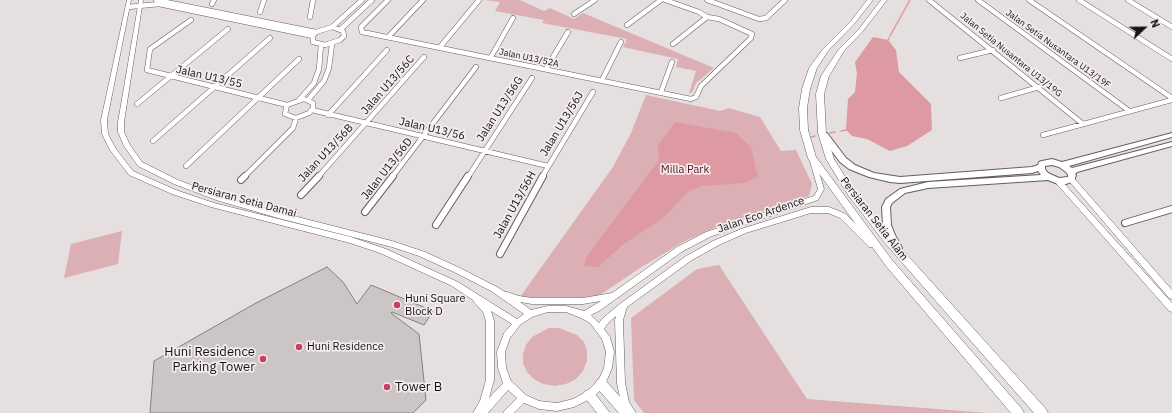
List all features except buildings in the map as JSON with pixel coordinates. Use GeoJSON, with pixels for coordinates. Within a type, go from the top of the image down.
{"type":"FeatureCollection","features":[{"type":"Feature","properties":{"kind":"highway","name":"Persiaran Setia Alam"},"geometry":{"type":"LineString","coordinates":[[870,0],[853,22],[825,50],[813,68],[802,108],[804,130],[812,158],[889,263],[1018,413]]}},
{"type":"Feature","properties":{"kind":"highway","name":"Persiaran Setia Alam"},"geometry":{"type":"LineString","coordinates":[[884,0],[861,30],[841,50],[825,76],[820,94],[822,133],[830,158],[841,179],[904,259],[1042,413]]}},
{"type":"Feature","properties":{"kind":"highway"},"geometry":{"type":"LineString","coordinates":[[601,384],[626,413]]}},
{"type":"Feature","properties":{"kind":"highway"},"geometry":{"type":"LineString","coordinates":[[590,395],[604,413]]}},
{"type":"Feature","properties":{"kind":"main road"},"geometry":{"type":"LineString","coordinates":[[822,133],[843,160],[852,167],[872,175],[900,180],[1032,170],[1041,167],[1042,164],[1048,162],[1062,165],[1172,135]]}},
{"type":"Feature","properties":{"kind":"main road"},"geometry":{"type":"LineString","coordinates":[[1041,167],[1043,172],[1048,177],[1066,182],[1074,170],[1172,144]]}},
{"type":"Feature","properties":{"kind":"main road"},"geometry":{"type":"LineString","coordinates":[[1062,165],[1071,176]]}},
{"type":"Feature","properties":{"kind":"main road"},"geometry":{"type":"LineString","coordinates":[[904,259],[891,236],[886,215],[886,207],[889,201],[903,191],[928,186],[1048,177]]}},
{"type":"Feature","properties":{"kind":"street"},"geometry":{"type":"LineString","coordinates":[[156,0],[316,32],[332,27],[362,0]]}},
{"type":"Feature","properties":{"kind":"street"},"geometry":{"type":"LineString","coordinates":[[260,12],[264,0]]}},
{"type":"Feature","properties":{"kind":"street"},"geometry":{"type":"LineString","coordinates":[[310,17],[314,0]]}},
{"type":"Feature","properties":{"kind":"street"},"geometry":{"type":"LineString","coordinates":[[342,29],[372,0]]}},
{"type":"Feature","properties":{"kind":"street","name":"Jalan U13/52A"},"geometry":{"type":"LineString","coordinates":[[388,0],[360,29],[365,33],[389,36],[661,92],[687,99],[694,98],[701,86],[751,38],[752,34],[719,19],[707,17]]}},
{"type":"Feature","properties":{"kind":"street"},"geometry":{"type":"LineString","coordinates":[[389,36],[422,0]]}},
{"type":"Feature","properties":{"kind":"street"},"geometry":{"type":"LineString","coordinates":[[440,47],[479,0]]}},
{"type":"Feature","properties":{"kind":"street"},"geometry":{"type":"LineString","coordinates":[[574,14],[595,0]]}},
{"type":"Feature","properties":{"kind":"street"},"geometry":{"type":"LineString","coordinates":[[627,25],[661,0]]}},
{"type":"Feature","properties":{"kind":"street"},"geometry":{"type":"LineString","coordinates":[[665,0],[699,12],[707,17],[673,44]]}},
{"type":"Feature","properties":{"kind":"street"},"geometry":{"type":"LineString","coordinates":[[707,0],[759,19],[766,18],[785,0]]}},
{"type":"Feature","properties":{"kind":"street"},"geometry":{"type":"LineString","coordinates":[[720,5],[725,0]]}},
{"type":"Feature","properties":{"kind":"street","name":"Jalan Setia Nusantara U13/19G"},"geometry":{"type":"LineString","coordinates":[[929,0],[1083,124]]}},
{"type":"Feature","properties":{"kind":"street","name":"Jalan Setia Nusantara U13/19F"},"geometry":{"type":"LineString","coordinates":[[978,0],[1128,110]]}},
{"type":"Feature","properties":{"kind":"street"},"geometry":{"type":"LineString","coordinates":[[1029,0],[1172,99]]}},
{"type":"Feature","properties":{"kind":"street"},"geometry":{"type":"LineString","coordinates":[[1079,0],[1172,59]]}},
{"type":"Feature","properties":{"kind":"street"},"geometry":{"type":"LineString","coordinates":[[1128,0],[1172,27]]}},
{"type":"Feature","properties":{"kind":"street"},"geometry":{"type":"LineString","coordinates":[[128,3],[141,1],[158,4],[313,36]]}},
{"type":"Feature","properties":{"kind":"street","name":"Persiaran Setia Damai"},"geometry":{"type":"LineString","coordinates":[[141,1],[121,122],[121,132],[127,146],[140,164],[176,182],[218,198],[385,242],[422,254],[494,289],[530,314]]}},
{"type":"Feature","properties":{"kind":"street","name":"Persiaran Setia Damai"},"geometry":{"type":"LineString","coordinates":[[128,3],[104,120],[105,134],[112,150],[132,173],[174,192],[213,205],[343,238],[379,250],[468,291],[517,323]]}},
{"type":"Feature","properties":{"kind":"street"},"geometry":{"type":"LineString","coordinates":[[491,57],[513,18]]}},
{"type":"Feature","properties":{"kind":"street","name":"Jalan U13/55"},"geometry":{"type":"LineString","coordinates":[[191,20],[150,49],[147,70],[214,88],[288,105]]}},
{"type":"Feature","properties":{"kind":"street"},"geometry":{"type":"LineString","coordinates":[[332,27],[342,29]]}},
{"type":"Feature","properties":{"kind":"street"},"geometry":{"type":"LineString","coordinates":[[137,104],[169,76],[228,29]]}},
{"type":"Feature","properties":{"kind":"street"},"geometry":{"type":"LineString","coordinates":[[316,32],[313,36],[313,42],[322,45],[332,44],[344,36],[342,29]]}},
{"type":"Feature","properties":{"kind":"street"},"geometry":{"type":"LineString","coordinates":[[546,69],[568,32]]}},
{"type":"Feature","properties":{"kind":"street"},"geometry":{"type":"LineString","coordinates":[[154,141],[270,38]]}},
{"type":"Feature","properties":{"kind":"street"},"geometry":{"type":"LineString","coordinates":[[602,80],[621,42]]}},
{"type":"Feature","properties":{"kind":"street"},"geometry":{"type":"LineString","coordinates":[[308,100],[324,81],[329,68],[332,44]]}},
{"type":"Feature","properties":{"kind":"street"},"geometry":{"type":"LineString","coordinates":[[299,100],[308,100],[314,105],[312,110],[305,115],[296,118],[285,114],[285,108],[299,100],[314,83],[319,69],[322,45]]}},
{"type":"Feature","properties":{"kind":"street"},"geometry":{"type":"LineString","coordinates":[[328,114],[387,50]]}},
{"type":"Feature","properties":{"kind":"street"},"geometry":{"type":"LineString","coordinates":[[960,58],[993,50]]}},
{"type":"Feature","properties":{"kind":"street","name":"Jalan U13/56C"},"geometry":{"type":"LineString","coordinates":[[366,124],[424,57]]}},
{"type":"Feature","properties":{"kind":"street"},"geometry":{"type":"LineString","coordinates":[[186,166],[299,59]]}},
{"type":"Feature","properties":{"kind":"street"},"geometry":{"type":"LineString","coordinates":[[661,92],[672,62]]}},
{"type":"Feature","properties":{"kind":"street","name":"Jalan U13/56D"},"geometry":{"type":"LineString","coordinates":[[365,212],[424,138],[476,67]]}},
{"type":"Feature","properties":{"kind":"street","name":"Jalan U13/56G"},"geometry":{"type":"LineString","coordinates":[[436,225],[532,78]]}},
{"type":"Feature","properties":{"kind":"street"},"geometry":{"type":"LineString","coordinates":[[1001,98],[1039,88]]}},
{"type":"Feature","properties":{"kind":"street","name":"Jalan U13/56J"},"geometry":{"type":"LineString","coordinates":[[548,166],[593,92]]}},
{"type":"Feature","properties":{"kind":"street"},"geometry":{"type":"LineString","coordinates":[[1043,135],[1128,110],[1172,99]]}},
{"type":"Feature","properties":{"kind":"street","name":"Jalan U13/56"},"geometry":{"type":"LineString","coordinates":[[312,110],[424,138],[548,166]]}},
{"type":"Feature","properties":{"kind":"street"},"geometry":{"type":"LineString","coordinates":[[240,180],[293,128],[296,118]]}},
{"type":"Feature","properties":{"kind":"street","name":"Jalan U13/56B"},"geometry":{"type":"LineString","coordinates":[[301,196],[366,124]]}},
{"type":"Feature","properties":{"kind":"street","name":"Jalan Eco Ardence"},"geometry":{"type":"LineString","coordinates":[[584,314],[596,309],[680,249],[709,234],[816,198],[821,189],[812,158]]}},
{"type":"Feature","properties":{"kind":"street","name":"Jalan U13/56H"},"geometry":{"type":"LineString","coordinates":[[500,254],[548,166]]}},
{"type":"Feature","properties":{"kind":"street"},"geometry":{"type":"LineString","coordinates":[[1071,176],[1163,288],[1172,296]]}},
{"type":"Feature","properties":{"kind":"street"},"geometry":{"type":"LineString","coordinates":[[1058,181],[1172,309]]}},
{"type":"Feature","properties":{"kind":"street"},"geometry":{"type":"LineString","coordinates":[[1125,223],[1172,209]]}},
{"type":"Feature","properties":{"kind":"street","name":"Jalan Eco Ardence"},"geometry":{"type":"LineString","coordinates":[[600,328],[606,320],[624,305],[689,258],[716,243],[744,231],[811,210],[829,210],[843,216],[889,263]]}},
{"type":"Feature","properties":{"kind":"street"},"geometry":{"type":"LineString","coordinates":[[494,289],[519,299],[532,301],[583,301],[614,295]]}},
{"type":"Feature","properties":{"kind":"street"},"geometry":{"type":"LineString","coordinates":[[468,291],[487,310],[490,321],[490,380],[484,402],[478,413]]}},
{"type":"Feature","properties":{"kind":"street"},"geometry":{"type":"LineString","coordinates":[[624,305],[619,320],[621,383],[625,403],[631,413]]}},
{"type":"Feature","properties":{"kind":"street"},"geometry":{"type":"LineString","coordinates":[[554,309],[566,309],[584,314],[600,328],[606,337],[610,352],[608,368],[601,384],[590,395],[574,403],[557,407],[539,405],[523,398],[508,384],[502,368],[501,352],[507,336],[517,323],[530,314],[554,309]]}},
{"type":"Feature","properties":{"kind":"street"},"geometry":{"type":"LineString","coordinates":[[482,413],[508,384]]}},
{"type":"Feature","properties":{"kind":"street"},"geometry":{"type":"LineString","coordinates":[[508,413],[523,398]]}},
{"type":"Feature","properties":{"kind":"green space"},"geometry":{"type":"Polygon","coordinates":[[[485,0],[520,0],[544,11],[550,8],[574,19],[583,13],[714,68],[696,83],[692,93],[689,93],[696,71],[676,67],[678,59],[623,47],[627,39],[542,23],[544,20],[495,11],[500,2],[485,0]]]}},
{"type":"Feature","properties":{"kind":"green space","name":"Milla Park"},"geometry":{"type":"Polygon","coordinates":[[[646,95],[720,111],[729,108],[760,117],[781,151],[796,150],[812,184],[809,196],[726,223],[683,242],[603,293],[594,297],[520,297],[613,167],[631,133],[646,95]]]}},
{"type":"Feature","properties":{"kind":"green space"},"geometry":{"type":"Polygon","coordinates":[[[122,231],[118,264],[64,278],[71,244],[122,231]]]}},
{"type":"Feature","properties":{"kind":"green space"},"geometry":{"type":"Polygon","coordinates":[[[719,265],[807,399],[989,413],[644,413],[634,400],[631,318],[697,269],[719,265]]]}},
{"type":"Feature","properties":{"kind":"green space"},"geometry":{"type":"Polygon","coordinates":[[[549,328],[559,328],[577,335],[584,342],[587,351],[587,361],[583,371],[576,379],[566,384],[555,386],[543,384],[534,379],[527,372],[523,363],[523,354],[526,345],[532,337],[549,328]]]}},
{"type":"Feature","properties":{"kind":"shaded area"},"geometry":{"type":"Polygon","coordinates":[[[873,37],[888,40],[896,50],[899,72],[931,104],[932,130],[907,146],[890,151],[867,139],[852,136],[846,130],[848,99],[855,92],[857,73],[855,62],[873,37]]]}},
{"type":"Feature","properties":{"kind":"shaded area"},"geometry":{"type":"Polygon","coordinates":[[[675,122],[736,133],[751,147],[758,177],[744,183],[701,186],[688,192],[662,219],[625,243],[598,267],[584,266],[587,256],[659,160],[658,145],[675,122]]]}},
{"type":"Feature","properties":{"kind":"waterway"},"geometry":{"type":"LineString","coordinates":[[890,36],[910,0]]}},
{"type":"Feature","properties":{"kind":"waterway"},"geometry":{"type":"LineString","coordinates":[[841,131],[846,130]]}},
{"type":"Feature","properties":{"kind":"waterway"},"geometry":{"type":"LineString","coordinates":[[830,133],[835,132]]}},
{"type":"Feature","properties":{"kind":"waterway"},"geometry":{"type":"LineString","coordinates":[[809,138],[815,136]]}},
{"type":"Feature","properties":{"kind":"place","name":"Huni Square Block D"},"geometry":{"type":"Point","coordinates":[397,305]}},
{"type":"Feature","properties":{"kind":"place","name":"Huni Residence"},"geometry":{"type":"Point","coordinates":[299,347]}},
{"type":"Feature","properties":{"kind":"place","name":"Huni Residence Parking Tower"},"geometry":{"type":"Point","coordinates":[263,359]}},
{"type":"Feature","properties":{"kind":"place","name":"Tower B"},"geometry":{"type":"Point","coordinates":[387,387]}}]}
